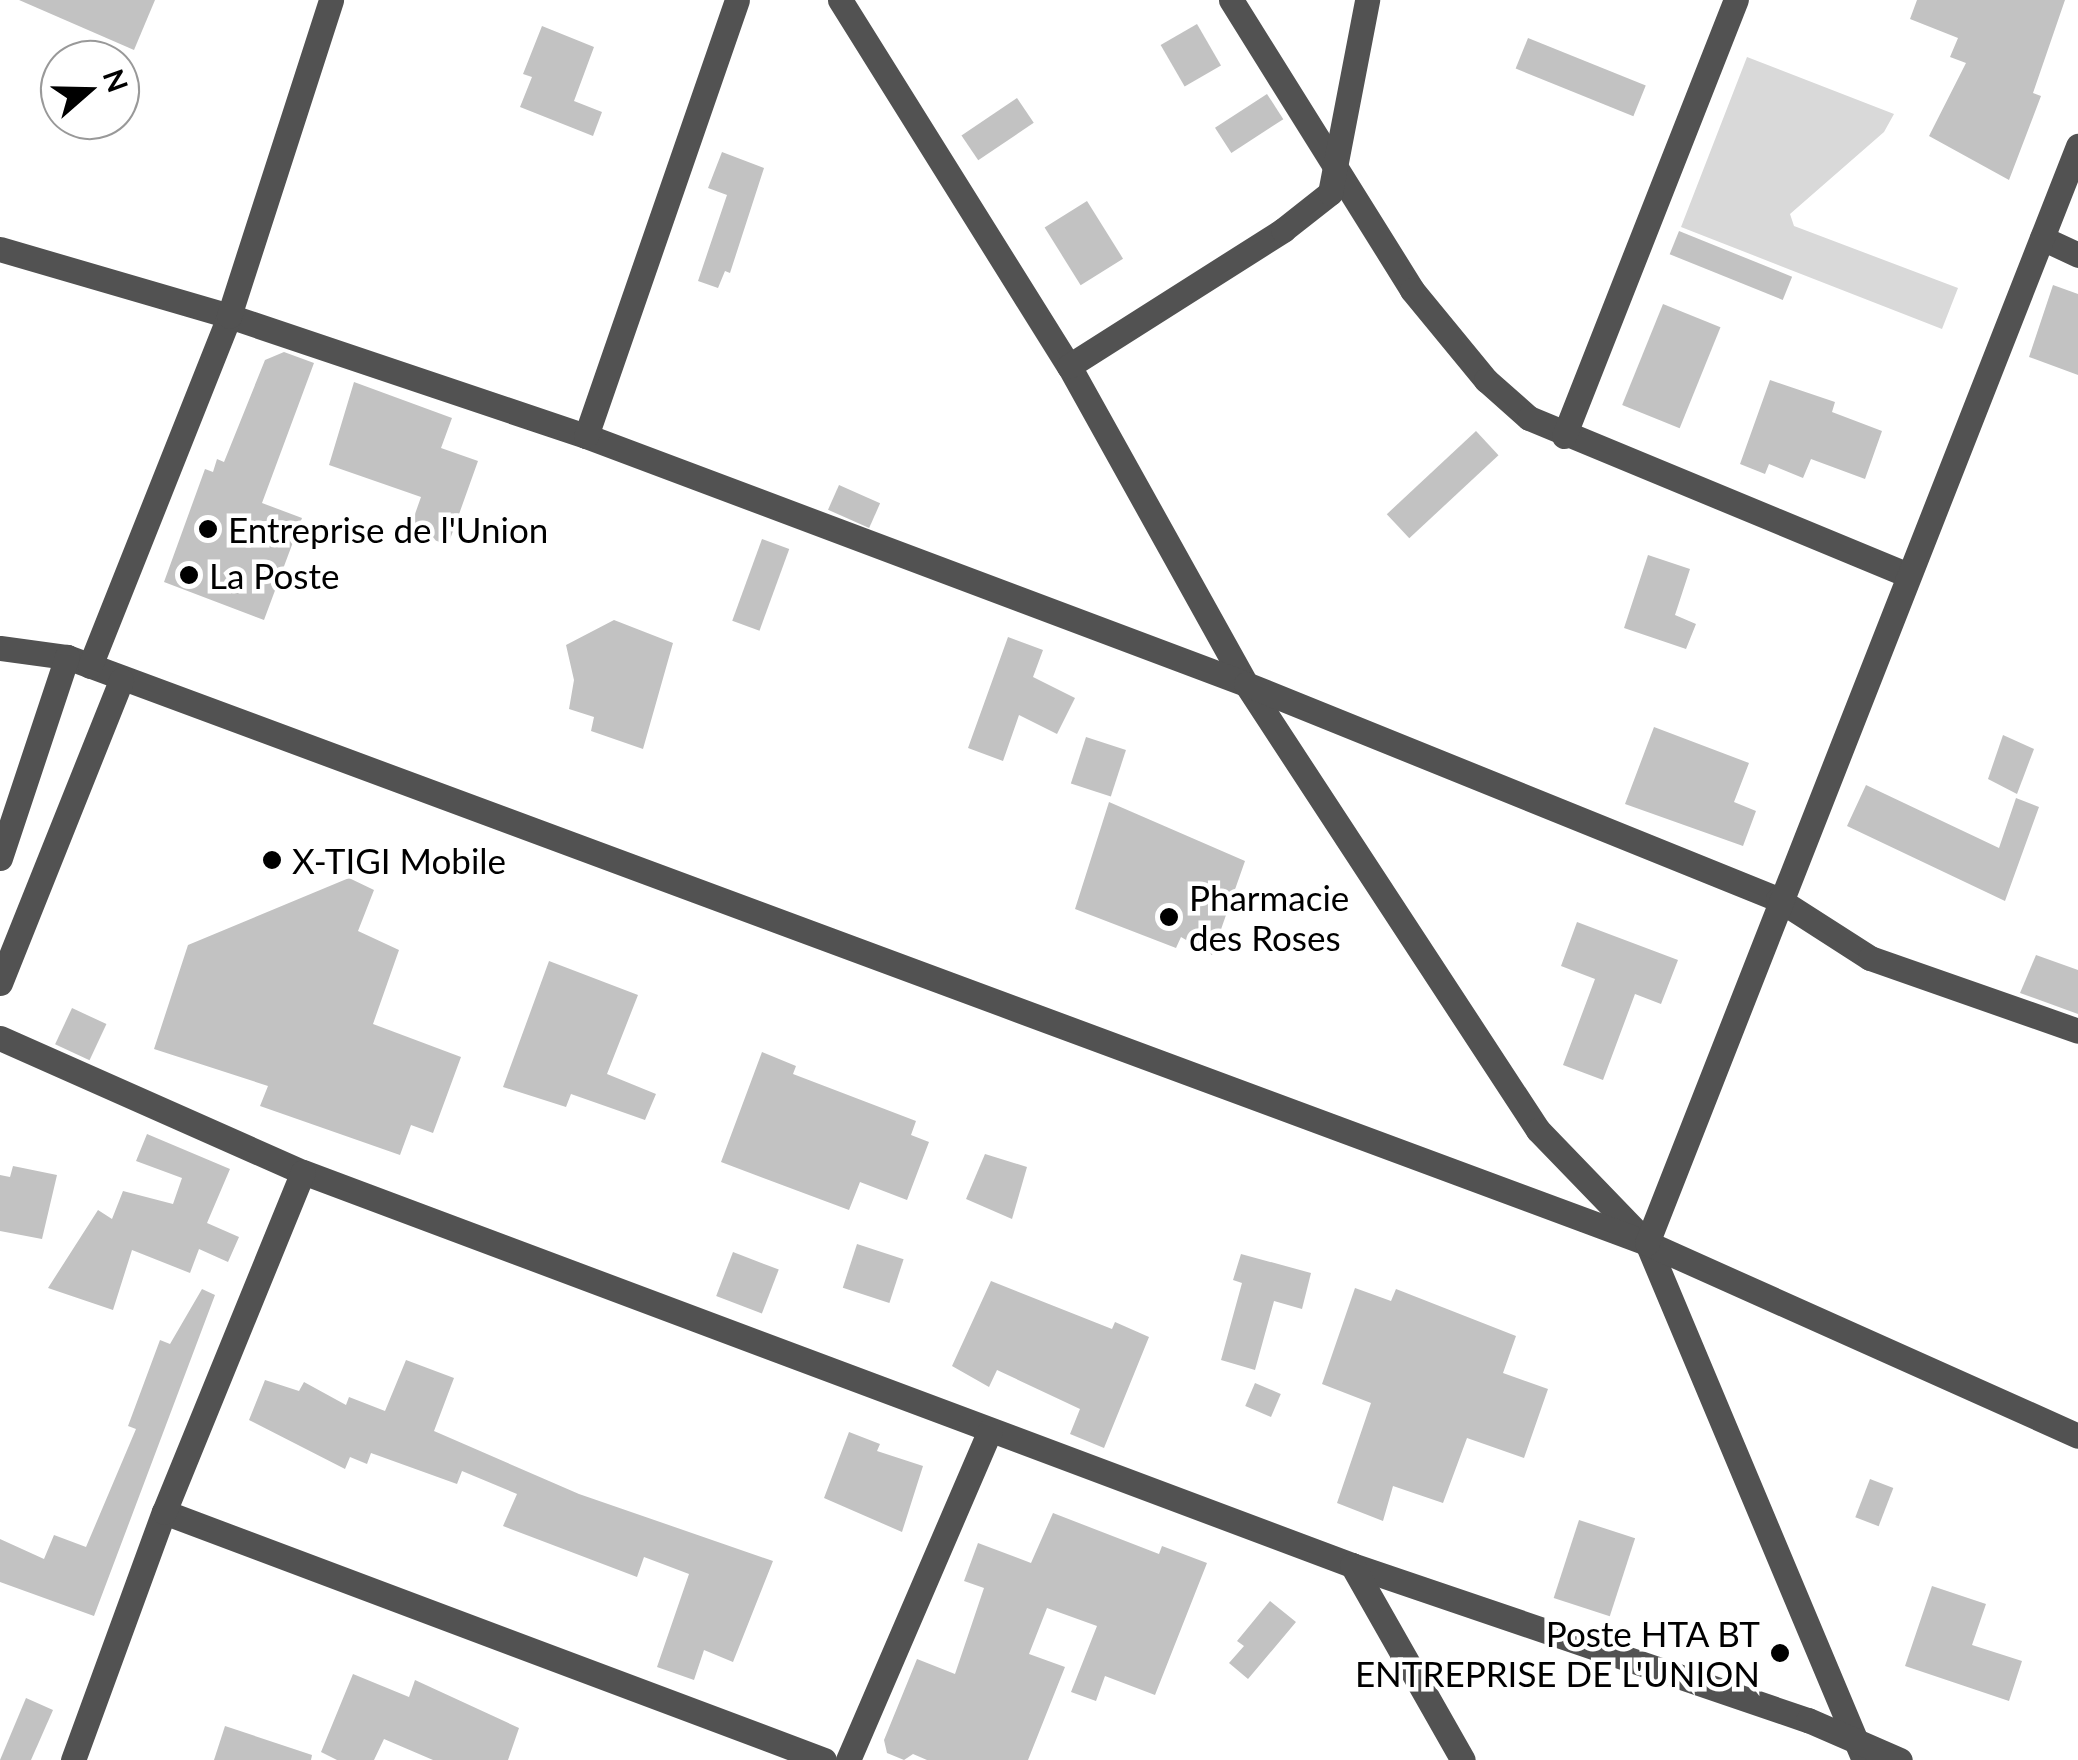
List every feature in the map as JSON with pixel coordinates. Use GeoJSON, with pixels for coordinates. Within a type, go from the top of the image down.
{"type":"FeatureCollection","features":[{"type":"Feature","properties":{"kind":"street"},"geometry":{"type":"LineString","coordinates":[[0,858],[78,662],[229,316],[330,0]]}},
{"type":"Feature","properties":{"kind":"street"},"geometry":{"type":"LineString","coordinates":[[586,436],[737,0]]}},
{"type":"Feature","properties":{"kind":"street"},"geometry":{"type":"LineString","coordinates":[[840,0],[1069,366],[1246,684],[1538,1130],[1647,1243],[1858,1749]]}},
{"type":"Feature","properties":{"kind":"street"},"geometry":{"type":"LineString","coordinates":[[1231,0],[1412,290],[1486,380],[1529,418],[1564,436],[1906,574]]}},
{"type":"Feature","properties":{"kind":"street"},"geometry":{"type":"LineString","coordinates":[[1069,366],[1320,205],[1338,175],[1367,0]]}},
{"type":"Feature","properties":{"kind":"street"},"geometry":{"type":"LineString","coordinates":[[1564,436],[1736,0]]}},
{"type":"Feature","properties":{"kind":"street"},"geometry":{"type":"LineString","coordinates":[[1647,1243],[1705,1108],[1778,899],[2078,146]]}},
{"type":"Feature","properties":{"kind":"street"},"geometry":{"type":"LineString","coordinates":[[2042,238],[2078,254]]}},
{"type":"Feature","properties":{"kind":"street"},"geometry":{"type":"LineString","coordinates":[[0,249],[229,316],[586,436],[1246,684],[1778,899],[1870,958],[2078,1031]]}},
{"type":"Feature","properties":{"kind":"street"},"geometry":{"type":"LineString","coordinates":[[0,648],[78,662],[1647,1243],[2078,1436]]}},
{"type":"Feature","properties":{"kind":"street"},"geometry":{"type":"LineString","coordinates":[[0,983],[121,680]]}},
{"type":"Feature","properties":{"kind":"street"},"geometry":{"type":"LineString","coordinates":[[0,1038],[303,1172],[1352,1565],[1858,1749],[1900,1760]]}},
{"type":"Feature","properties":{"kind":"street"},"geometry":{"type":"LineString","coordinates":[[73,1760],[164,1512],[303,1172]]}},
{"type":"Feature","properties":{"kind":"street"},"geometry":{"type":"LineString","coordinates":[[848,1760],[990,1430]]}},
{"type":"Feature","properties":{"kind":"street"},"geometry":{"type":"LineString","coordinates":[[164,1512],[824,1760]]}},
{"type":"Feature","properties":{"kind":"street"},"geometry":{"type":"LineString","coordinates":[[1352,1565],[1463,1760]]}},
{"type":"Feature","properties":{"kind":"shaded area"},"geometry":{"type":"Polygon","coordinates":[[[1747,57],[1894,114],[1884,132],[1790,214],[1794,226],[1958,288],[1942,329],[1681,227],[1747,57]]]}},
{"type":"Feature","properties":{"kind":"building"},"geometry":{"type":"Polygon","coordinates":[[[19,0],[155,0],[138,40],[111,40],[19,0]]]}},
{"type":"Feature","properties":{"kind":"building"},"geometry":{"type":"Polygon","coordinates":[[[1917,0],[2065,0],[2033,93],[2041,96],[2009,180],[1929,136],[1966,63],[1950,57],[1958,38],[1910,19],[1917,0]]]}},
{"type":"Feature","properties":{"kind":"building"},"geometry":{"type":"Polygon","coordinates":[[[1197,24],[1221,66],[1185,87],[1161,45],[1197,24]]]}},
{"type":"Feature","properties":{"kind":"building"},"geometry":{"type":"Polygon","coordinates":[[[542,26],[594,47],[574,101],[602,112],[593,136],[520,107],[532,77],[523,74],[542,26]]]}},
{"type":"Feature","properties":{"kind":"building"},"geometry":{"type":"Polygon","coordinates":[[[1528,38],[1646,86],[1633,116],[1516,69],[1528,38]]]}},
{"type":"Feature","properties":{"kind":"building"},"geometry":{"type":"Polygon","coordinates":[[[1267,94],[1283,119],[1231,153],[1215,128],[1267,94]]]}},
{"type":"Feature","properties":{"kind":"building"},"geometry":{"type":"Polygon","coordinates":[[[1017,98],[1034,123],[978,160],[961,135],[1017,98]]]}},
{"type":"Feature","properties":{"kind":"building"},"geometry":{"type":"Polygon","coordinates":[[[722,152],[764,168],[730,273],[725,271],[718,288],[698,281],[727,195],[708,188],[722,152]]]}},
{"type":"Feature","properties":{"kind":"building"},"geometry":{"type":"Polygon","coordinates":[[[1087,201],[1123,259],[1081,285],[1045,227],[1087,201]]]}},
{"type":"Feature","properties":{"kind":"building"},"geometry":{"type":"Polygon","coordinates":[[[1679,231],[1792,277],[1783,300],[1670,254],[1679,231]]]}},
{"type":"Feature","properties":{"kind":"building"},"geometry":{"type":"Polygon","coordinates":[[[2053,285],[2078,294],[2078,375],[2029,357],[2053,285]]]}},
{"type":"Feature","properties":{"kind":"building"},"geometry":{"type":"Polygon","coordinates":[[[1663,304],[1720,327],[1680,428],[1622,405],[1663,304]]]}},
{"type":"Feature","properties":{"kind":"building"},"geometry":{"type":"Polygon","coordinates":[[[284,352],[314,363],[262,503],[302,518],[264,620],[164,582],[205,469],[213,472],[217,459],[224,462],[265,360],[284,352]]]}},
{"type":"Feature","properties":{"kind":"building"},"geometry":{"type":"Polygon","coordinates":[[[1770,380],[1835,402],[1832,412],[1882,431],[1865,479],[1811,459],[1803,478],[1769,464],[1765,474],[1740,464],[1770,380]]]}},
{"type":"Feature","properties":{"kind":"building"},"geometry":{"type":"Polygon","coordinates":[[[354,382],[452,418],[441,448],[478,461],[448,545],[409,531],[421,497],[329,465],[354,382]]]}},
{"type":"Feature","properties":{"kind":"building"},"geometry":{"type":"Polygon","coordinates":[[[1476,431],[1499,455],[1409,538],[1387,514],[1476,431]]]}},
{"type":"Feature","properties":{"kind":"building"},"geometry":{"type":"Polygon","coordinates":[[[839,485],[880,503],[869,528],[828,510],[839,485]]]}},
{"type":"Feature","properties":{"kind":"building"},"geometry":{"type":"Polygon","coordinates":[[[762,539],[789,549],[759,631],[732,621],[762,539]]]}},
{"type":"Feature","properties":{"kind":"building"},"geometry":{"type":"Polygon","coordinates":[[[1648,555],[1690,569],[1675,615],[1696,624],[1686,649],[1624,628],[1648,555]]]}},
{"type":"Feature","properties":{"kind":"building"},"geometry":{"type":"Polygon","coordinates":[[[614,620],[673,643],[643,749],[591,731],[594,717],[569,709],[574,680],[566,645],[614,620]]]}},
{"type":"Feature","properties":{"kind":"building"},"geometry":{"type":"Polygon","coordinates":[[[1008,637],[1043,650],[1033,677],[1075,698],[1057,734],[1019,715],[1003,761],[968,748],[1008,637]]]}},
{"type":"Feature","properties":{"kind":"building"},"geometry":{"type":"Polygon","coordinates":[[[1654,727],[1749,763],[1734,802],[1756,811],[1743,846],[1625,804],[1654,727]]]}},
{"type":"Feature","properties":{"kind":"building"},"geometry":{"type":"Polygon","coordinates":[[[2003,735],[2034,749],[2017,794],[1988,779],[2003,735]]]}},
{"type":"Feature","properties":{"kind":"building"},"geometry":{"type":"Polygon","coordinates":[[[1086,737],[1126,750],[1111,797],[1071,784],[1086,737]]]}},
{"type":"Feature","properties":{"kind":"building"},"geometry":{"type":"Polygon","coordinates":[[[1866,785],[1999,848],[2016,798],[2039,807],[2005,901],[1847,826],[1866,785]]]}},
{"type":"Feature","properties":{"kind":"building"},"geometry":{"type":"Polygon","coordinates":[[[1109,802],[1245,861],[1212,955],[1181,937],[1176,948],[1075,909],[1109,802]]]}},
{"type":"Feature","properties":{"kind":"building"},"geometry":{"type":"Polygon","coordinates":[[[349,878],[374,890],[358,931],[399,950],[373,1024],[461,1057],[433,1133],[411,1125],[400,1155],[260,1106],[268,1086],[154,1049],[188,945],[349,878]]]}},
{"type":"Feature","properties":{"kind":"building"},"geometry":{"type":"Polygon","coordinates":[[[1577,922],[1678,960],[1661,1004],[1635,994],[1603,1080],[1563,1065],[1595,979],[1561,966],[1577,922]]]}},
{"type":"Feature","properties":{"kind":"building"},"geometry":{"type":"Polygon","coordinates":[[[2036,955],[2078,970],[2078,1014],[2020,993],[2036,955]]]}},
{"type":"Feature","properties":{"kind":"building"},"geometry":{"type":"Polygon","coordinates":[[[549,961],[638,995],[607,1074],[656,1094],[645,1120],[571,1094],[566,1107],[503,1087],[549,961]]]}},
{"type":"Feature","properties":{"kind":"building"},"geometry":{"type":"Polygon","coordinates":[[[72,1008],[106,1024],[90,1060],[55,1044],[72,1008]]]}},
{"type":"Feature","properties":{"kind":"building"},"geometry":{"type":"Polygon","coordinates":[[[762,1052],[796,1066],[793,1074],[916,1121],[911,1135],[929,1142],[907,1200],[860,1182],[849,1210],[721,1162],[762,1052]]]}},
{"type":"Feature","properties":{"kind":"building"},"geometry":{"type":"Polygon","coordinates":[[[147,1134],[230,1169],[207,1223],[239,1237],[228,1262],[199,1249],[190,1273],[132,1250],[113,1310],[48,1288],[98,1210],[112,1219],[123,1191],[173,1204],[182,1178],[136,1161],[147,1134]]]}},
{"type":"Feature","properties":{"kind":"building"},"geometry":{"type":"Polygon","coordinates":[[[985,1154],[1027,1167],[1012,1219],[966,1199],[985,1154]]]}},
{"type":"Feature","properties":{"kind":"building"},"geometry":{"type":"Polygon","coordinates":[[[13,1166],[57,1175],[42,1239],[0,1231],[0,1175],[10,1177],[13,1166]]]}},
{"type":"Feature","properties":{"kind":"building"},"geometry":{"type":"Polygon","coordinates":[[[857,1244],[904,1259],[889,1303],[843,1288],[857,1244]]]}},
{"type":"Feature","properties":{"kind":"building"},"geometry":{"type":"Polygon","coordinates":[[[733,1252],[779,1270],[762,1313],[716,1296],[733,1252]]]}},
{"type":"Feature","properties":{"kind":"building"},"geometry":{"type":"Polygon","coordinates":[[[1241,1254],[1311,1273],[1302,1309],[1274,1301],[1255,1370],[1221,1360],[1242,1283],[1233,1280],[1241,1254]]]}},
{"type":"Feature","properties":{"kind":"building"},"geometry":{"type":"Polygon","coordinates":[[[991,1281],[1112,1329],[1115,1322],[1149,1337],[1104,1448],[1070,1434],[1080,1409],[997,1370],[989,1387],[952,1366],[991,1281]]]}},
{"type":"Feature","properties":{"kind":"building"},"geometry":{"type":"Polygon","coordinates":[[[1355,1288],[1391,1301],[1396,1289],[1516,1336],[1503,1373],[1548,1389],[1524,1458],[1467,1438],[1443,1503],[1393,1486],[1383,1521],[1337,1503],[1371,1403],[1322,1384],[1355,1288]]]}},
{"type":"Feature","properties":{"kind":"building"},"geometry":{"type":"Polygon","coordinates":[[[202,1289],[215,1295],[94,1616],[0,1582],[0,1539],[44,1559],[54,1535],[86,1547],[136,1429],[128,1426],[160,1340],[170,1344],[202,1289]]]}},
{"type":"Feature","properties":{"kind":"building"},"geometry":{"type":"Polygon","coordinates":[[[406,1360],[454,1378],[434,1431],[579,1494],[773,1561],[733,1662],[704,1650],[694,1680],[657,1667],[689,1574],[644,1557],[637,1577],[503,1526],[517,1494],[462,1471],[457,1484],[371,1453],[367,1464],[350,1457],[345,1469],[249,1420],[265,1380],[299,1391],[304,1382],[346,1405],[349,1397],[385,1411],[406,1360]]]}},
{"type":"Feature","properties":{"kind":"building"},"geometry":{"type":"Polygon","coordinates":[[[1255,1383],[1281,1394],[1271,1417],[1245,1406],[1255,1383]]]}},
{"type":"Feature","properties":{"kind":"building"},"geometry":{"type":"Polygon","coordinates":[[[849,1432],[880,1444],[877,1451],[923,1466],[902,1532],[824,1498],[849,1432]]]}},
{"type":"Feature","properties":{"kind":"building"},"geometry":{"type":"Polygon","coordinates":[[[1870,1479],[1893,1488],[1879,1526],[1855,1517],[1870,1479]]]}},
{"type":"Feature","properties":{"kind":"building"},"geometry":{"type":"Polygon","coordinates":[[[1053,1513],[1159,1554],[1162,1546],[1207,1563],[1155,1695],[1105,1676],[1096,1701],[1071,1692],[1097,1626],[1047,1608],[1029,1654],[1065,1667],[1028,1760],[927,1760],[913,1754],[904,1760],[887,1753],[884,1740],[917,1659],[955,1674],[984,1588],[964,1581],[978,1543],[1031,1563],[1053,1513]]]}},
{"type":"Feature","properties":{"kind":"building"},"geometry":{"type":"Polygon","coordinates":[[[1579,1520],[1635,1538],[1610,1616],[1554,1598],[1579,1520]]]}},
{"type":"Feature","properties":{"kind":"building"},"geometry":{"type":"Polygon","coordinates":[[[1932,1586],[1986,1604],[1972,1645],[2022,1661],[2009,1701],[1905,1666],[1932,1586]]]}},
{"type":"Feature","properties":{"kind":"building"},"geometry":{"type":"Polygon","coordinates":[[[1270,1601],[1296,1622],[1248,1679],[1229,1663],[1244,1646],[1237,1641],[1270,1601]]]}},
{"type":"Feature","properties":{"kind":"building"},"geometry":{"type":"Polygon","coordinates":[[[353,1674],[409,1697],[415,1680],[519,1728],[508,1760],[433,1760],[384,1739],[374,1760],[337,1760],[321,1752],[353,1674]]]}},
{"type":"Feature","properties":{"kind":"building"},"geometry":{"type":"Polygon","coordinates":[[[26,1698],[53,1710],[31,1760],[0,1760],[26,1698]]]}},
{"type":"Feature","properties":{"kind":"building"},"geometry":{"type":"Polygon","coordinates":[[[225,1726],[312,1755],[311,1760],[214,1760],[225,1726]]]}},
{"type":"Feature","properties":{"kind":"place","name":"Entreprise de l'Union"},"geometry":{"type":"Point","coordinates":[208,529]}},
{"type":"Feature","properties":{"kind":"place","name":"La Poste"},"geometry":{"type":"Point","coordinates":[189,575]}},
{"type":"Feature","properties":{"kind":"place","name":"X-TIGI Mobile"},"geometry":{"type":"Point","coordinates":[272,860]}},
{"type":"Feature","properties":{"kind":"place","name":"Pharmacie des Roses"},"geometry":{"type":"Point","coordinates":[1169,917]}},
{"type":"Feature","properties":{"kind":"place","name":"Poste HTA BT ENTREPRISE DE L'UNION"},"geometry":{"type":"Point","coordinates":[1780,1653]}}]}
